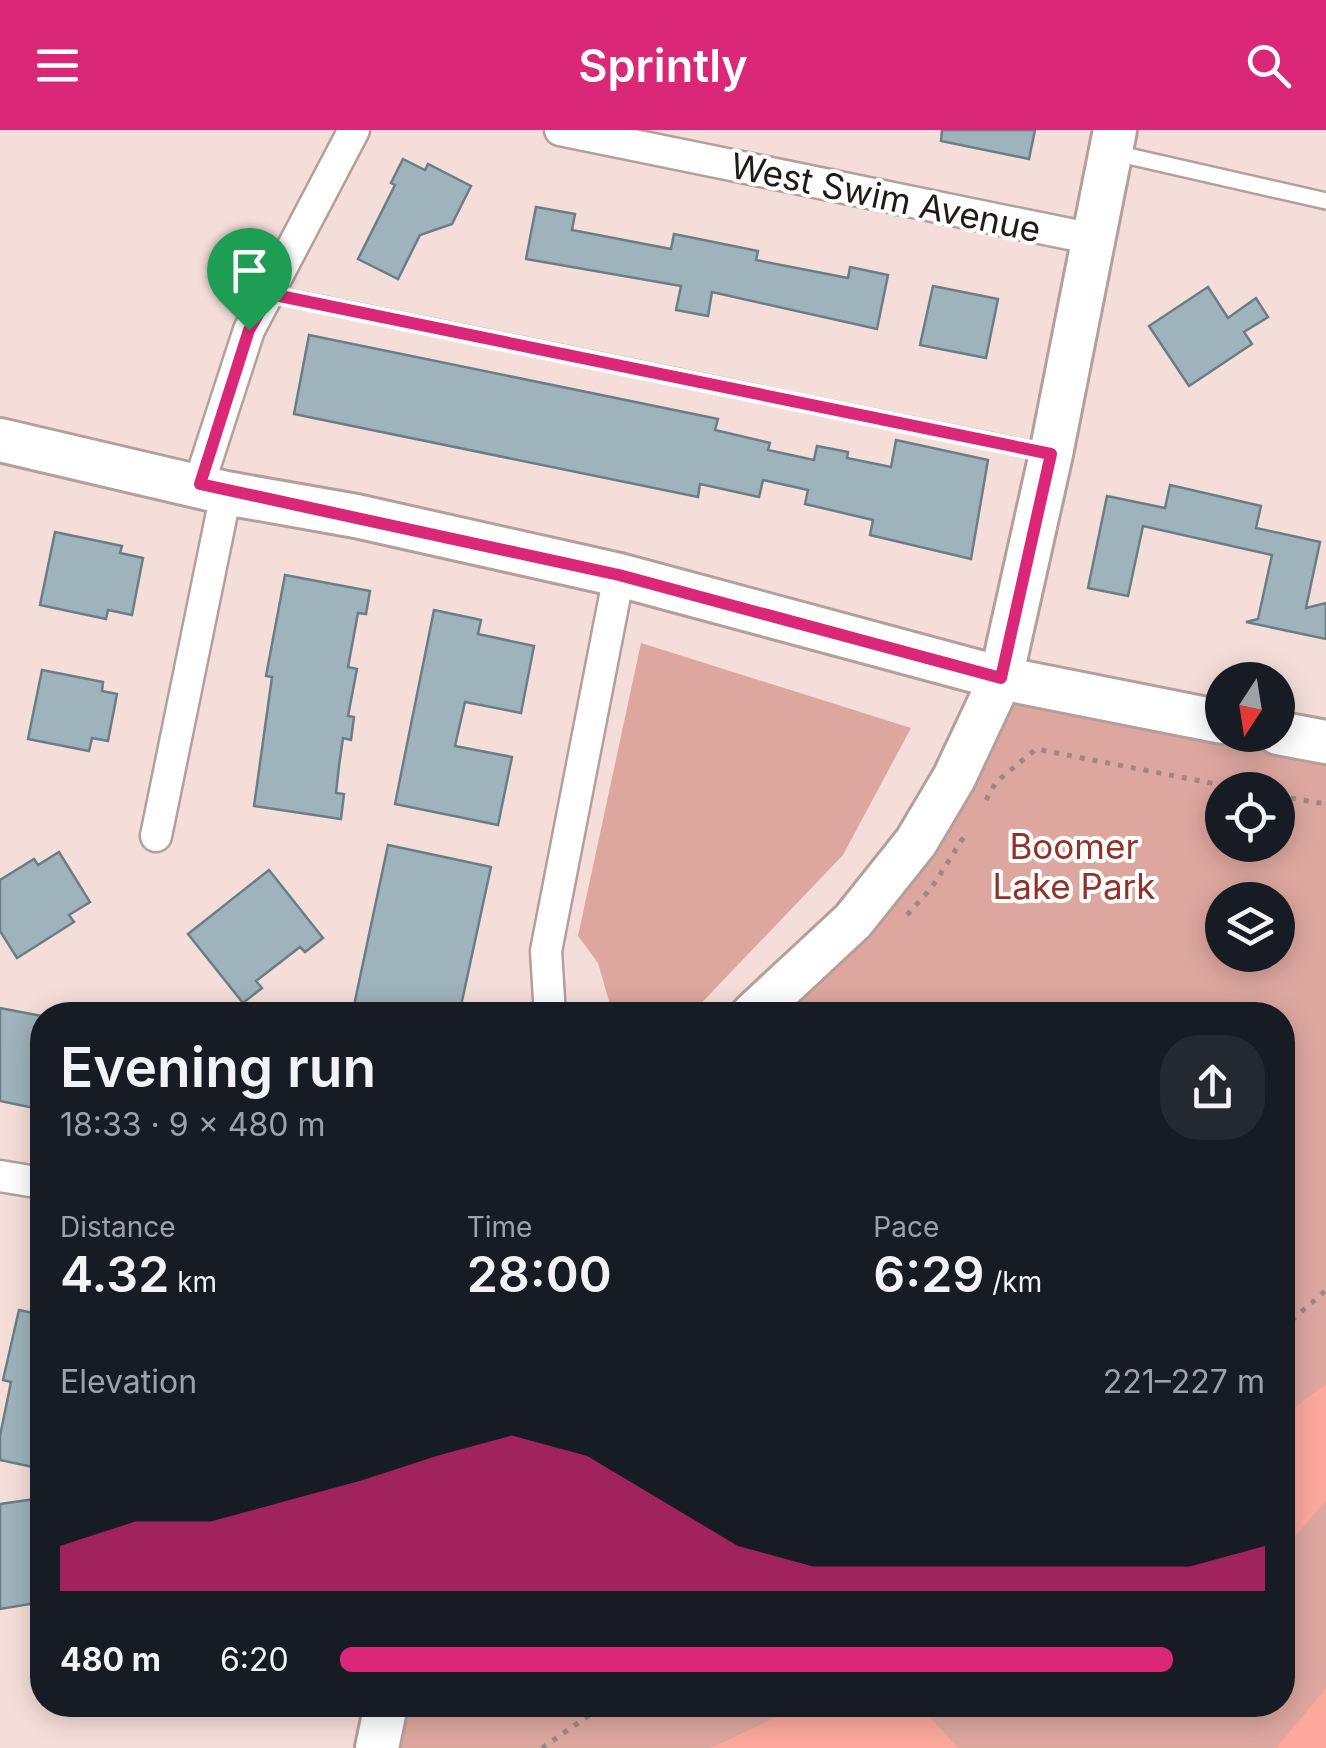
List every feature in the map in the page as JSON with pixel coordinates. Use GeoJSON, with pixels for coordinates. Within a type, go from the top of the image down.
{"type":"FeatureCollection","features":[{"type":"Feature","properties":{"kind":"main road"},"geometry":{"type":"LineString","coordinates":[[766,1002],[853,921],[916,842],[954,778],[1001,678],[1051,454],[1113,141]]}},
{"type":"Feature","properties":{"kind":"main road"},"geometry":{"type":"LineString","coordinates":[[0,440],[619,575],[1001,678],[1205,719]]}},
{"type":"Feature","properties":{"kind":"main road"},"geometry":{"type":"LineString","coordinates":[[1295,736],[1326,742]]}},
{"type":"Feature","properties":{"kind":"main road"},"geometry":{"type":"LineString","coordinates":[[377,1748],[383,1717]]}},
{"type":"Feature","properties":{"kind":"street"},"geometry":{"type":"LineString","coordinates":[[156,836],[212,488],[249,330],[354,130]]}},
{"type":"Feature","properties":{"kind":"street","name":"West Swim Avenue"},"geometry":{"type":"LineString","coordinates":[[560,130],[1094,239]]}},
{"type":"Feature","properties":{"kind":"street"},"geometry":{"type":"LineString","coordinates":[[549,1002],[546,950],[619,575]]}},
{"type":"Feature","properties":{"kind":"street"},"geometry":{"type":"LineString","coordinates":[[0,1176],[30,1181]]}},
{"type":"Feature","properties":{"kind":"lane"},"geometry":{"type":"LineString","coordinates":[[1113,141],[1326,201]]}},
{"type":"Feature","properties":{"kind":"lane"},"geometry":{"type":"LineString","coordinates":[[270,294],[1051,454]]}},
{"type":"Feature","properties":{"kind":"path"},"geometry":{"type":"LineString","coordinates":[[979,810],[996,782],[1036,749],[1205,782]]}},
{"type":"Feature","properties":{"kind":"path"},"geometry":{"type":"LineString","coordinates":[[1295,799],[1326,804]]}},
{"type":"Feature","properties":{"kind":"path"},"geometry":{"type":"LineString","coordinates":[[906,916],[932,887],[971,824]]}},
{"type":"Feature","properties":{"kind":"path"},"geometry":{"type":"LineString","coordinates":[[1295,1317],[1326,1290]]}},
{"type":"Feature","properties":{"kind":"path"},"geometry":{"type":"LineString","coordinates":[[542,1748],[587,1717]]}},
{"type":"Feature","properties":{"kind":"green space"},"geometry":{"type":"Polygon","coordinates":[[[641,643],[911,728],[843,855],[702,1002],[609,1002],[598,963],[578,936],[641,643]]]}},
{"type":"Feature","properties":{"kind":"green space","name":"Boomer Lake Park"},"geometry":{"type":"Polygon","coordinates":[[[1002,681],[1205,731],[1205,752],[1295,752],[1295,741],[1326,747],[1326,1748],[378,1748],[384,1717],[1295,1717],[1295,1002],[768,1002],[855,923],[1002,681]]]}},
{"type":"Feature","properties":{"kind":"shaded area"},"geometry":{"type":"Polygon","coordinates":[[[1326,1384],[1326,1500],[1295,1537],[1295,1407],[1326,1384]]]}},
{"type":"Feature","properties":{"kind":"shaded area"},"geometry":{"type":"Polygon","coordinates":[[[1326,1688],[1326,1748],[1276,1748],[1326,1688]]]}},
{"type":"Feature","properties":{"kind":"shaded area"},"geometry":{"type":"Polygon","coordinates":[[[776,1717],[930,1717],[958,1748],[711,1748],[776,1717]]]}},
{"type":"Feature","properties":{"kind":"building"},"geometry":{"type":"Polygon","coordinates":[[[942,130],[1035,130],[1029,159],[941,141],[942,130]]]}},
{"type":"Feature","properties":{"kind":"building"},"geometry":{"type":"Polygon","coordinates":[[[403,159],[425,170],[428,164],[471,186],[452,224],[420,235],[398,279],[358,259],[395,185],[391,183],[403,159]]]}},
{"type":"Feature","properties":{"kind":"building"},"geometry":{"type":"Polygon","coordinates":[[[536,207],[575,214],[572,230],[671,249],[674,234],[758,251],[756,260],[848,278],[850,267],[888,275],[877,329],[712,292],[708,316],[676,310],[681,286],[526,259],[536,207]]]}},
{"type":"Feature","properties":{"kind":"building"},"geometry":{"type":"Polygon","coordinates":[[[933,286],[998,299],[986,358],[920,345],[933,286]]]}},
{"type":"Feature","properties":{"kind":"building"},"geometry":{"type":"Polygon","coordinates":[[[1208,287],[1228,318],[1256,298],[1268,317],[1244,332],[1252,344],[1189,386],[1149,326],[1208,287]]]}},
{"type":"Feature","properties":{"kind":"building"},"geometry":{"type":"Polygon","coordinates":[[[309,335],[718,419],[715,430],[770,443],[768,450],[814,460],[817,446],[848,452],[847,458],[891,467],[896,440],[988,460],[971,559],[870,535],[873,520],[805,504],[808,490],[763,480],[759,497],[700,484],[698,497],[294,414],[309,335]]]}},
{"type":"Feature","properties":{"kind":"building"},"geometry":{"type":"Polygon","coordinates":[[[1170,485],[1261,506],[1256,528],[1320,542],[1306,608],[1326,603],[1326,639],[1246,622],[1258,619],[1272,555],[1143,526],[1128,596],[1088,588],[1107,496],[1165,508],[1170,485]]]}},
{"type":"Feature","properties":{"kind":"building"},"geometry":{"type":"Polygon","coordinates":[[[55,532],[122,546],[120,553],[143,558],[132,615],[108,610],[106,619],[40,605],[55,532]]]}},
{"type":"Feature","properties":{"kind":"building"},"geometry":{"type":"Polygon","coordinates":[[[285,575],[370,591],[366,614],[358,613],[348,667],[357,669],[348,716],[354,717],[351,740],[343,738],[336,793],[344,794],[341,819],[254,806],[272,677],[266,676],[285,575]]]}},
{"type":"Feature","properties":{"kind":"building"},"geometry":{"type":"Polygon","coordinates":[[[434,610],[481,620],[478,634],[534,646],[521,713],[465,702],[455,746],[512,757],[498,825],[395,804],[434,610]]]}},
{"type":"Feature","properties":{"kind":"building"},"geometry":{"type":"Polygon","coordinates":[[[42,670],[103,682],[102,691],[117,694],[108,741],[92,738],[89,751],[28,739],[42,670]]]}},
{"type":"Feature","properties":{"kind":"building"},"geometry":{"type":"Polygon","coordinates":[[[388,845],[491,867],[462,1002],[355,1002],[388,845]]]}},
{"type":"Feature","properties":{"kind":"building"},"geometry":{"type":"Polygon","coordinates":[[[59,852],[90,902],[69,915],[74,922],[17,958],[0,931],[0,880],[34,859],[38,865],[59,852]]]}},
{"type":"Feature","properties":{"kind":"building"},"geometry":{"type":"Polygon","coordinates":[[[269,870],[323,938],[305,952],[300,947],[256,981],[262,988],[242,1002],[188,934],[269,870]]]}},
{"type":"Feature","properties":{"kind":"building"},"geometry":{"type":"Polygon","coordinates":[[[0,1008],[30,1014],[30,1107],[0,1101],[0,1008]]]}},
{"type":"Feature","properties":{"kind":"building"},"geometry":{"type":"Polygon","coordinates":[[[19,1310],[30,1312],[30,1466],[0,1460],[0,1436],[11,1382],[3,1380],[19,1310]]]}},
{"type":"Feature","properties":{"kind":"building"},"geometry":{"type":"Polygon","coordinates":[[[30,1500],[30,1604],[0,1609],[0,1504],[30,1500]]]}},
{"type":"Feature","properties":{"kind":"route"},"geometry":{"type":"LineString","coordinates":[[270,294],[1051,454],[1001,678],[619,575],[200,484],[249,330],[270,294]]}}]}
